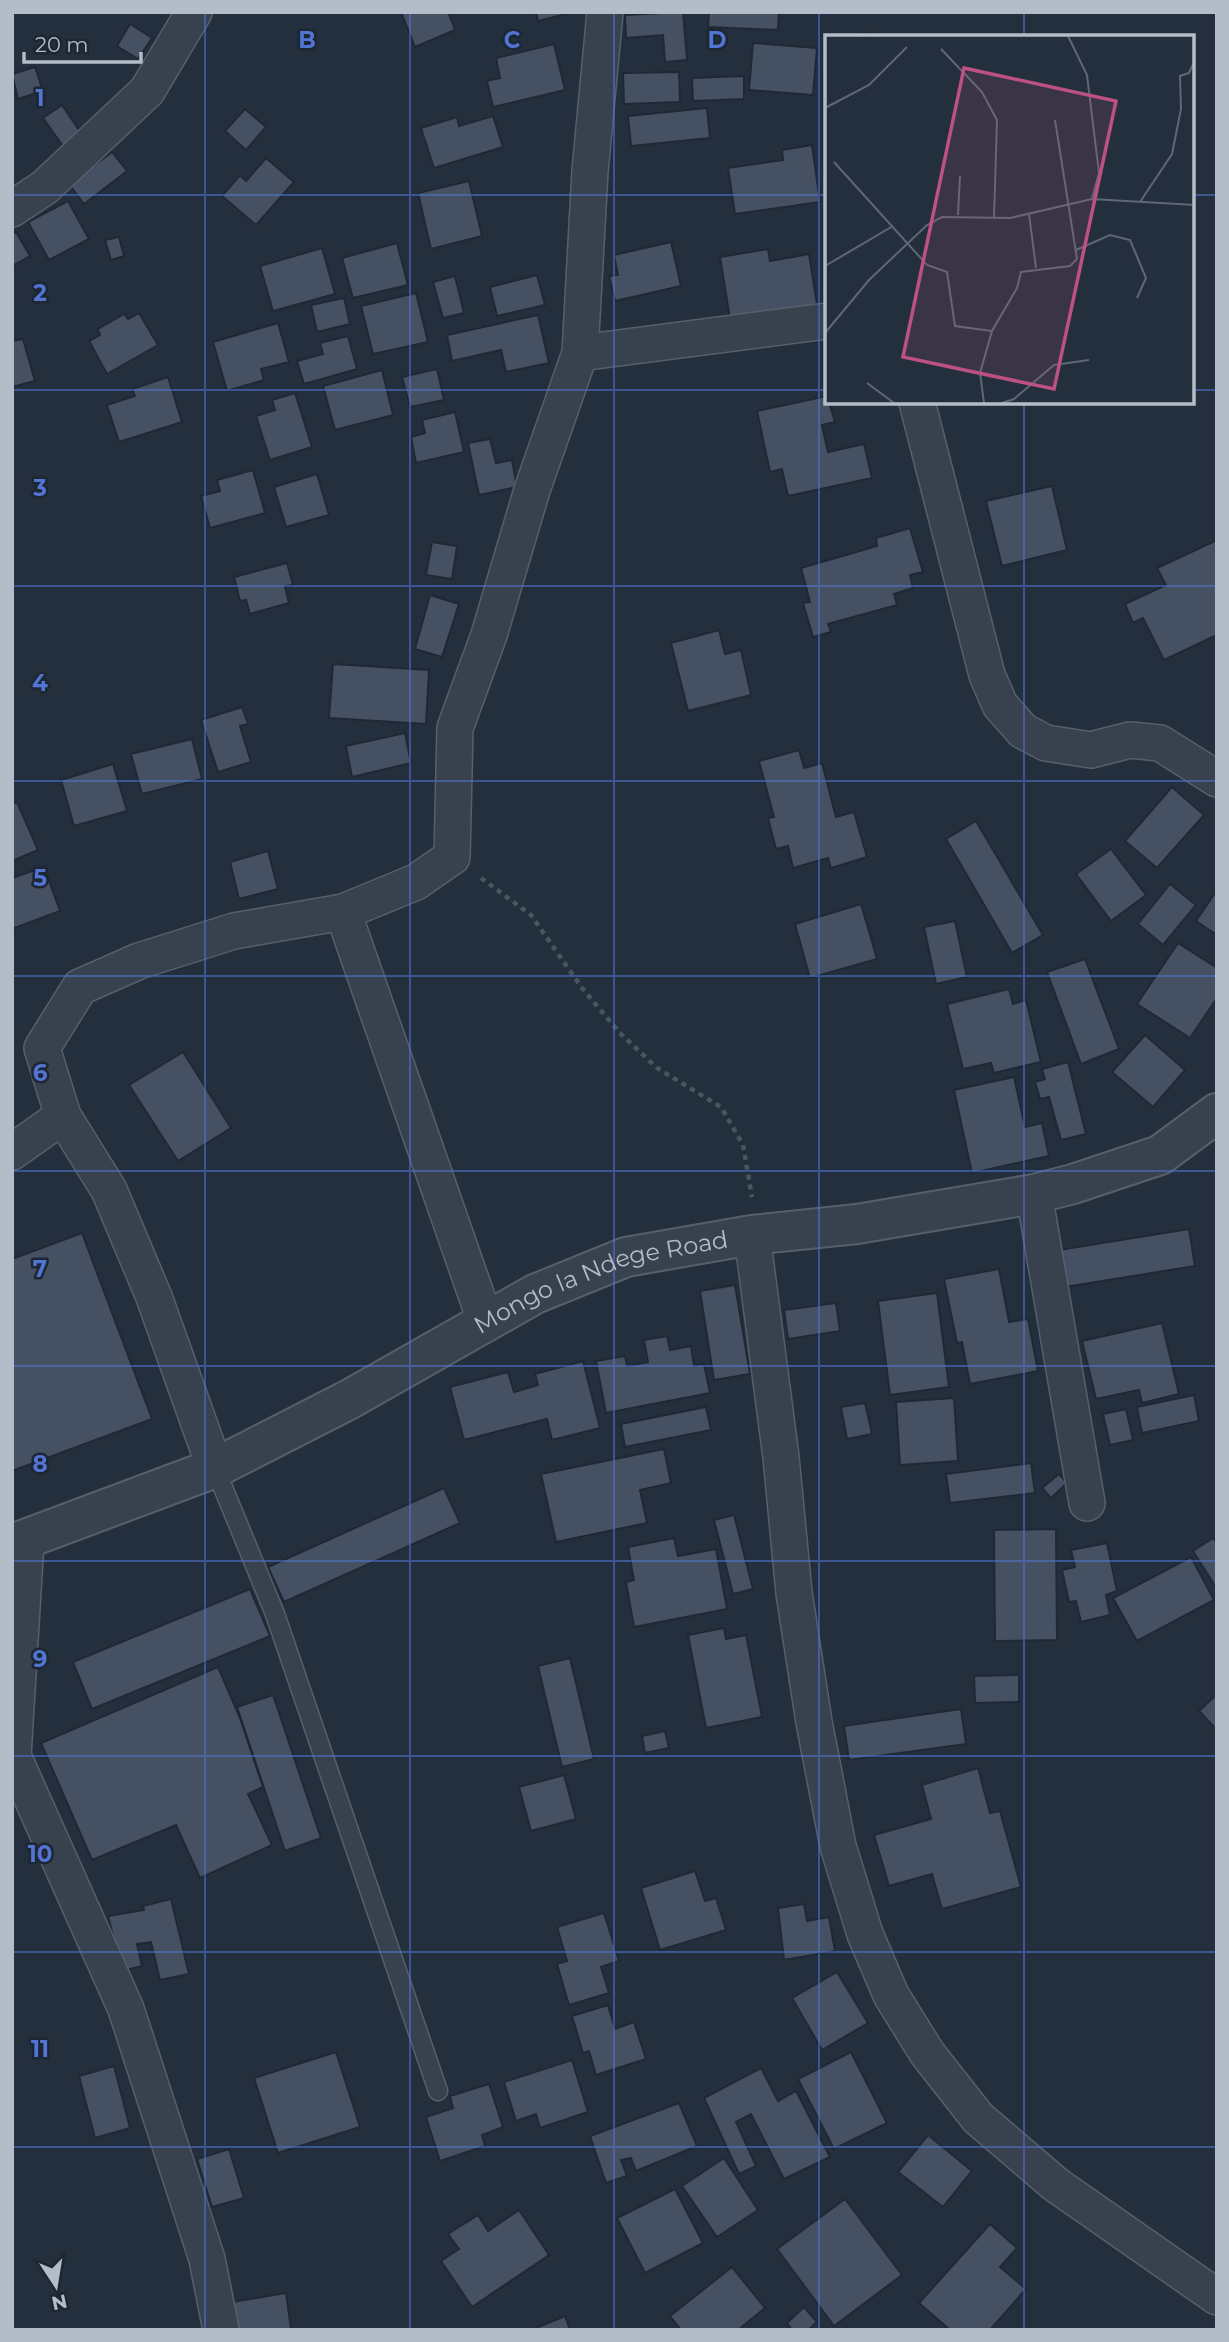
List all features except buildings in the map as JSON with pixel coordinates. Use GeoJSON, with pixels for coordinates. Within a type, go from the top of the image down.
{"type":"FeatureCollection","features":[{"type":"Feature","properties":{"kind":"street"},"geometry":{"type":"LineString","coordinates":[[12,209],[44,187],[147,91],[194,12]]}},
{"type":"Feature","properties":{"kind":"street"},"geometry":{"type":"LineString","coordinates":[[215,1468],[154,1297],[109,1190],[63,1116],[41,1048],[80,987],[139,961],[234,931],[343,912],[416,882],[452,857],[455,728],[489,635],[532,490],[580,354],[590,171],[605,12]]}},
{"type":"Feature","properties":{"kind":"street"},"geometry":{"type":"LineString","coordinates":[[580,354],[825,321]]}},
{"type":"Feature","properties":{"kind":"street"},"geometry":{"type":"LineString","coordinates":[[918,404],[987,675],[1000,705],[1023,731],[1046,743],[1091,750],[1130,740],[1160,743],[1217,779]]}},
{"type":"Feature","properties":{"kind":"street"},"geometry":{"type":"LineString","coordinates":[[343,912],[486,1323]]}},
{"type":"Feature","properties":{"kind":"street","name":"Mongo la Ndege Road"},"geometry":{"type":"LineString","coordinates":[[19,1542],[215,1468],[350,1399],[534,1294],[626,1258],[752,1235],[857,1224],[1034,1194],[1160,1155],[1217,1113]]}},
{"type":"Feature","properties":{"kind":"street"},"geometry":{"type":"LineString","coordinates":[[12,1152],[63,1116]]}},
{"type":"Feature","properties":{"kind":"street"},"geometry":{"type":"LineString","coordinates":[[1034,1194],[1087,1503]]}},
{"type":"Feature","properties":{"kind":"street"},"geometry":{"type":"LineString","coordinates":[[752,1235],[781,1457],[793,1593],[814,1722],[838,1846],[865,1934],[891,1995],[927,2053],[978,2118],[1055,2184],[1217,2297]]}},
{"type":"Feature","properties":{"kind":"street"},"geometry":{"type":"LineString","coordinates":[[19,1542],[13,1756],[126,2009],[207,2259],[221,2330]]}},
{"type":"Feature","properties":{"kind":"lane"},"geometry":{"type":"LineString","coordinates":[[215,1468],[275,1614],[438,2091]]}},
{"type":"Feature","properties":{"kind":"path"},"geometry":{"type":"LineString","coordinates":[[452,857],[531,915],[582,988],[619,1032],[657,1068],[721,1107],[743,1144],[751,1179],[752,1235]]}}]}
